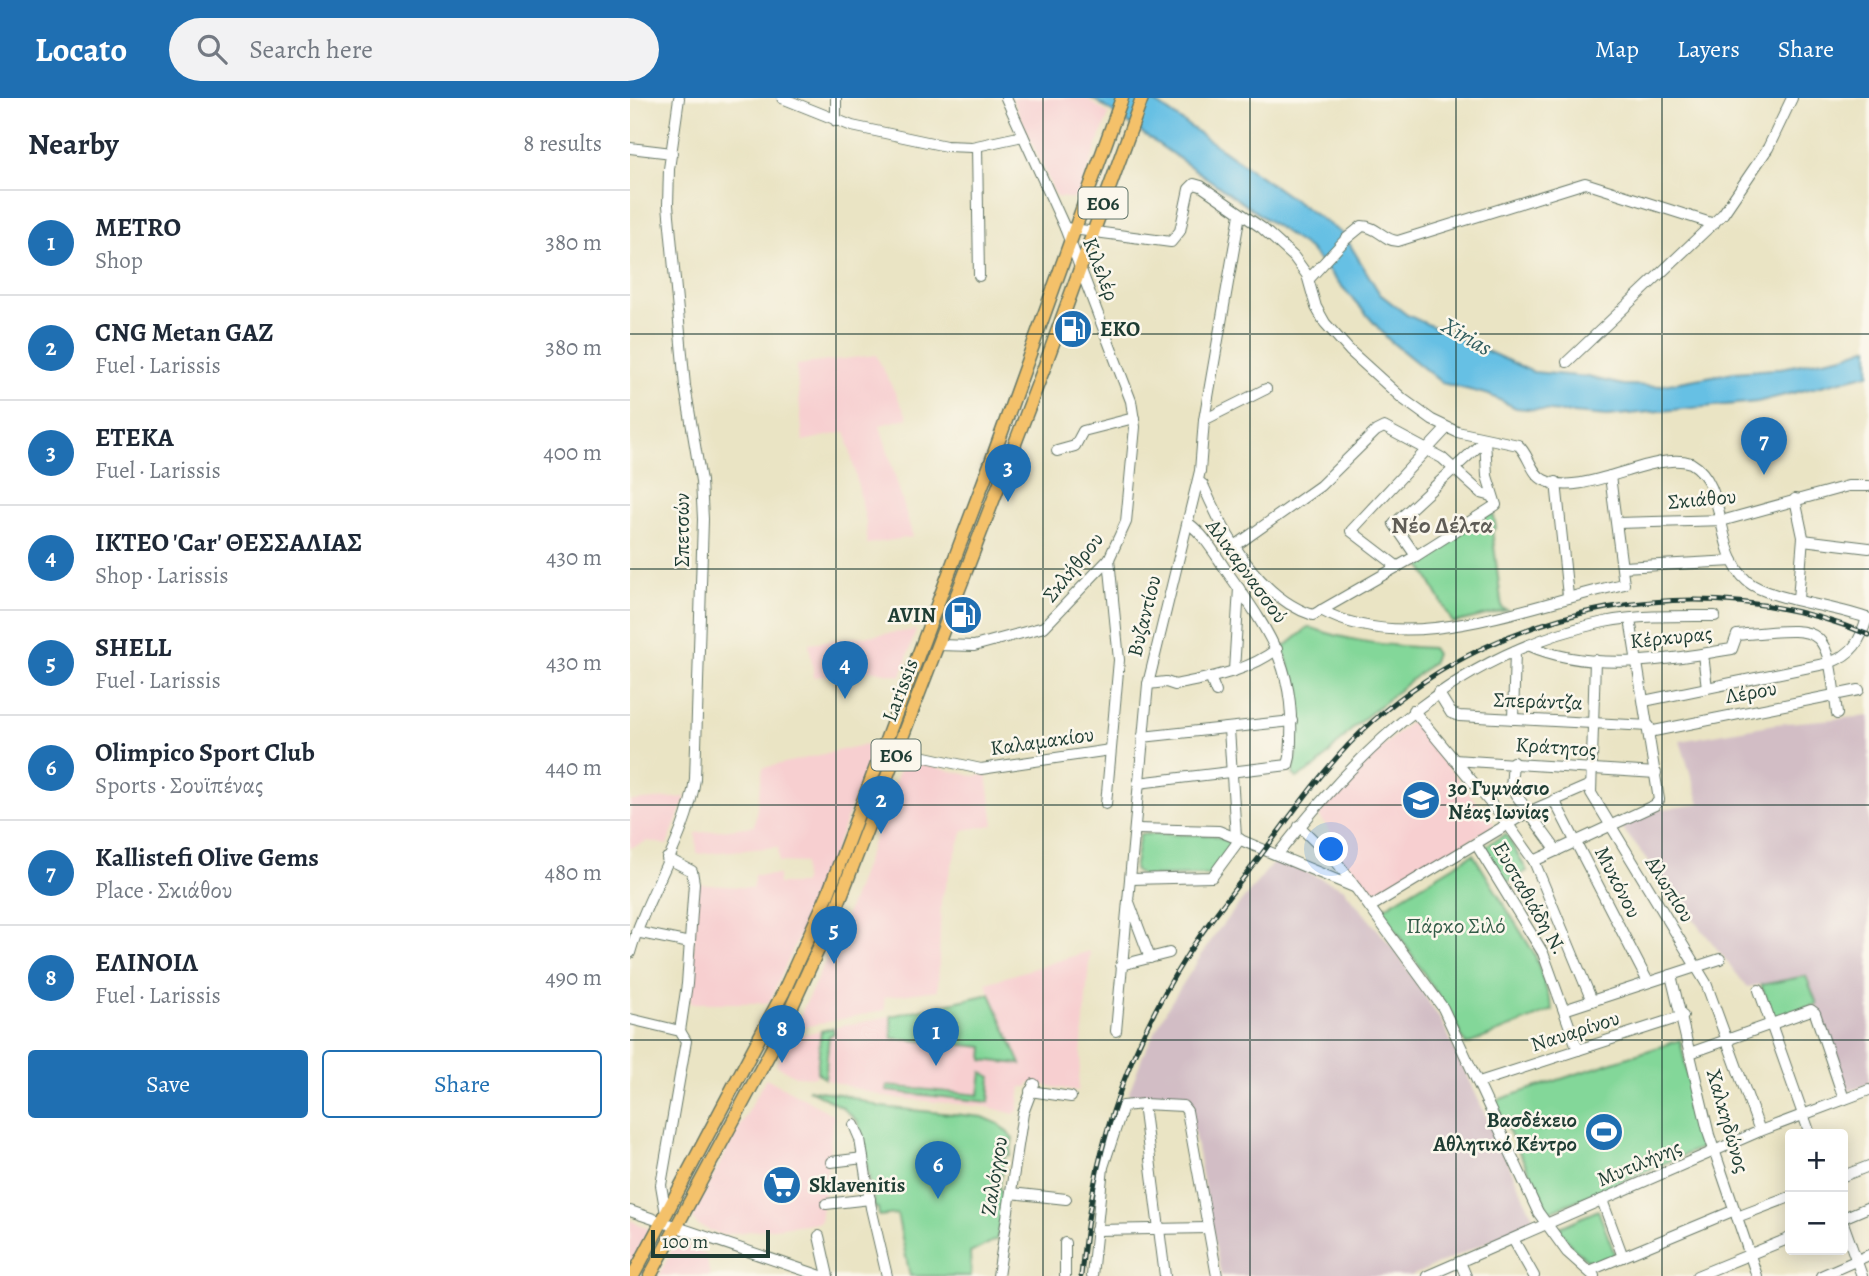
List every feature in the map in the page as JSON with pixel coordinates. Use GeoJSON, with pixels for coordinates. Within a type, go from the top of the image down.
{"type":"FeatureCollection","features":[{"type":"Feature","properties":{"kind":"main road","name":"Larissis"},"geometry":{"type":"LineString","coordinates":[[633,1276],[783,993],[828,894],[991,462],[1070,242],[1070,228],[1122,98]]}},
{"type":"Feature","properties":{"kind":"main road","name":"Larissis"},"geometry":{"type":"LineString","coordinates":[[650,1276],[806,978],[898,751],[1142,98]]}},
{"type":"Feature","properties":{"kind":"street","name":"Σπετσών"},"geometry":{"type":"LineString","coordinates":[[630,953],[636,932],[688,807],[695,779],[703,536],[701,481],[685,386],[668,193],[679,98]]}},
{"type":"Feature","properties":{"kind":"street"},"geometry":{"type":"LineString","coordinates":[[782,98],[836,121],[939,145],[977,146],[1023,136]]}},
{"type":"Feature","properties":{"kind":"street"},"geometry":{"type":"LineString","coordinates":[[836,98],[836,121]]}},
{"type":"Feature","properties":{"kind":"street","name":"Κιλελέρ"},"geometry":{"type":"LineString","coordinates":[[1006,98],[1070,228]]}},
{"type":"Feature","properties":{"kind":"street"},"geometry":{"type":"LineString","coordinates":[[1567,362],[1714,224],[1763,155],[1792,98]]}},
{"type":"Feature","properties":{"kind":"street"},"geometry":{"type":"LineString","coordinates":[[977,146],[979,276]]}},
{"type":"Feature","properties":{"kind":"street"},"geometry":{"type":"LineString","coordinates":[[630,149],[672,153]]}},
{"type":"Feature","properties":{"kind":"street"},"geometry":{"type":"LineString","coordinates":[[1309,279],[1357,229],[1368,226],[1389,240],[1398,241],[1585,183],[1714,224]]}},
{"type":"Feature","properties":{"kind":"street"},"geometry":{"type":"LineString","coordinates":[[1070,228],[1171,242],[1179,236],[1189,189],[1194,184],[1278,241],[1309,279],[1318,311],[1350,351],[1403,399],[1447,428],[1484,440],[1507,440],[1518,445],[1540,477],[1556,482],[1610,476],[1672,461],[1691,463],[1707,477],[1733,561],[1750,584],[1868,619],[1852,652],[1829,663],[1644,701]]}},
{"type":"Feature","properties":{"kind":"street","name":"Βυζαντίου"},"geometry":{"type":"LineString","coordinates":[[1116,1031],[1148,684],[1198,481],[1204,420],[1240,214]]}},
{"type":"Feature","properties":{"kind":"street","name":"Κιλελέρ"},"geometry":{"type":"LineString","coordinates":[[1070,242],[1123,376],[1134,418]]}},
{"type":"Feature","properties":{"kind":"street"},"geometry":{"type":"LineString","coordinates":[[1204,420],[1266,389]]}},
{"type":"Feature","properties":{"kind":"street"},"geometry":{"type":"LineString","coordinates":[[1057,452],[1076,446],[1083,431],[1134,418]]}},
{"type":"Feature","properties":{"kind":"street","name":"Σκλήθρου"},"geometry":{"type":"LineString","coordinates":[[938,645],[974,646],[1044,627],[1109,559],[1125,528],[1134,418]]}},
{"type":"Feature","properties":{"kind":"street"},"geometry":{"type":"LineString","coordinates":[[1235,547],[1320,486],[1376,431],[1387,427],[1430,450],[1455,468],[1481,494],[1494,500]]}},
{"type":"Feature","properties":{"kind":"street"},"geometry":{"type":"LineString","coordinates":[[1398,567],[1351,531],[1430,450],[1447,428]]}},
{"type":"Feature","properties":{"kind":"street"},"geometry":{"type":"LineString","coordinates":[[1416,556],[1394,524],[1484,440]]}},
{"type":"Feature","properties":{"kind":"street"},"geometry":{"type":"LineString","coordinates":[[1484,440],[1494,500]]}},
{"type":"Feature","properties":{"kind":"street"},"geometry":{"type":"LineString","coordinates":[[1198,481],[1203,485],[1235,547],[1282,599],[1317,613],[1392,629],[1453,625],[1625,582],[1610,476]]}},
{"type":"Feature","properties":{"kind":"street"},"geometry":{"type":"LineString","coordinates":[[1556,482],[1568,596]]}},
{"type":"Feature","properties":{"kind":"street","name":"Σκιάθου"},"geometry":{"type":"LineString","coordinates":[[1617,523],[1720,521],[1852,485],[1869,486]]}},
{"type":"Feature","properties":{"kind":"street"},"geometry":{"type":"LineString","coordinates":[[1795,499],[1803,540],[1798,599]]}},
{"type":"Feature","properties":{"kind":"street"},"geometry":{"type":"LineString","coordinates":[[1317,613],[1416,556],[1494,500]]}},
{"type":"Feature","properties":{"kind":"street","name":"Αλικαρνασσού"},"geometry":{"type":"LineString","coordinates":[[1188,523],[1200,534],[1261,617],[1277,649],[1287,685],[1292,721],[1289,765],[1234,772]]}},
{"type":"Feature","properties":{"kind":"street"},"geometry":{"type":"LineString","coordinates":[[1803,540],[1869,548]]}},
{"type":"Feature","properties":{"kind":"street"},"geometry":{"type":"LineString","coordinates":[[1105,804],[1119,651],[1109,559]]}},
{"type":"Feature","properties":{"kind":"street"},"geometry":{"type":"LineString","coordinates":[[1623,567],[1733,561]]}},
{"type":"Feature","properties":{"kind":"street"},"geometry":{"type":"LineString","coordinates":[[1234,671],[1239,588]]}},
{"type":"Feature","properties":{"kind":"street","name":"Κέρκυρας"},"geometry":{"type":"LineString","coordinates":[[1413,710],[1437,692],[1528,645],[1606,622],[1715,616]]}},
{"type":"Feature","properties":{"kind":"street"},"geometry":{"type":"LineString","coordinates":[[1534,861],[1658,803],[1656,773],[1635,662],[1630,619]]}},
{"type":"Feature","properties":{"kind":"street","name":"Κέρκυρας"},"geometry":{"type":"LineString","coordinates":[[1528,645],[1550,654],[1635,662],[1734,648],[1735,635],[1798,630],[1821,639],[1829,663]]}},
{"type":"Feature","properties":{"kind":"street"},"geometry":{"type":"LineString","coordinates":[[1148,684],[1166,682],[1175,685],[1234,671],[1254,664],[1277,649]]}},
{"type":"Feature","properties":{"kind":"street"},"geometry":{"type":"LineString","coordinates":[[1513,719],[1515,651]]}},
{"type":"Feature","properties":{"kind":"street"},"geometry":{"type":"LineString","coordinates":[[1703,654],[1707,688]]}},
{"type":"Feature","properties":{"kind":"street","name":"Αλωπίου"},"geometry":{"type":"LineString","coordinates":[[1595,660],[1591,793],[1709,991],[1760,1131]]}},
{"type":"Feature","properties":{"kind":"street"},"geometry":{"type":"LineString","coordinates":[[1829,663],[1837,714]]}},
{"type":"Feature","properties":{"kind":"street"},"geometry":{"type":"LineString","coordinates":[[1210,677],[1216,692]]}},
{"type":"Feature","properties":{"kind":"street","name":"Λέρου"},"geometry":{"type":"LineString","coordinates":[[1649,729],[1859,690]]}},
{"type":"Feature","properties":{"kind":"street","name":"Σπεράντζα"},"geometry":{"type":"LineString","coordinates":[[1437,692],[1451,713],[1457,716],[1592,722],[1649,729]]}},
{"type":"Feature","properties":{"kind":"street"},"geometry":{"type":"LineString","coordinates":[[1278,854],[1348,771],[1413,710],[1507,823],[1534,861],[1592,1001]]}},
{"type":"Feature","properties":{"kind":"street"},"geometry":{"type":"LineString","coordinates":[[1142,737],[1292,721]]}},
{"type":"Feature","properties":{"kind":"street"},"geometry":{"type":"LineString","coordinates":[[1131,878],[1209,878],[1238,838],[1229,729]]}},
{"type":"Feature","properties":{"kind":"street","name":"Καλαμακίου"},"geometry":{"type":"LineString","coordinates":[[898,751],[981,769],[1110,750]]}},
{"type":"Feature","properties":{"kind":"street","name":"Κράτητος"},"geometry":{"type":"LineString","coordinates":[[1454,760],[1656,773]]}},
{"type":"Feature","properties":{"kind":"street"},"geometry":{"type":"LineString","coordinates":[[1513,762],[1511,788],[1558,851]]}},
{"type":"Feature","properties":{"kind":"street"},"geometry":{"type":"LineString","coordinates":[[1138,783],[1234,772]]}},
{"type":"Feature","properties":{"kind":"street"},"geometry":{"type":"LineString","coordinates":[[1370,906],[1507,823],[1590,785]]}},
{"type":"Feature","properties":{"kind":"street","name":"Μυκόνου"},"geometry":{"type":"LineString","coordinates":[[1554,800],[1648,982]]}},
{"type":"Feature","properties":{"kind":"street"},"geometry":{"type":"LineString","coordinates":[[1299,826],[1331,855],[1443,1009],[1546,1224],[1567,1252],[1592,1273],[1623,1257],[1785,1198]]}},
{"type":"Feature","properties":{"kind":"street"},"geometry":{"type":"LineString","coordinates":[[1136,829],[1212,830],[1266,849],[1356,888]]}},
{"type":"Feature","properties":{"kind":"street","name":"Ευσταθιάδη Ν."},"geometry":{"type":"LineString","coordinates":[[1476,844],[1543,953],[1578,1051]]}},
{"type":"Feature","properties":{"kind":"street"},"geometry":{"type":"LineString","coordinates":[[667,858],[686,866],[694,876],[680,1031]]}},
{"type":"Feature","properties":{"kind":"street"},"geometry":{"type":"LineString","coordinates":[[1127,898],[1150,958]]}},
{"type":"Feature","properties":{"kind":"street"},"geometry":{"type":"LineString","coordinates":[[636,932],[690,943]]}},
{"type":"Feature","properties":{"kind":"street"},"geometry":{"type":"LineString","coordinates":[[1121,965],[1169,953]]}},
{"type":"Feature","properties":{"kind":"street"},"geometry":{"type":"LineString","coordinates":[[1564,1010],[1720,959]]}},
{"type":"Feature","properties":{"kind":"street","name":"Χαλκηδώνος"},"geometry":{"type":"LineString","coordinates":[[1671,975],[1714,1152],[1757,1276]]}},
{"type":"Feature","properties":{"kind":"street"},"geometry":{"type":"LineString","coordinates":[[1759,990],[1808,1129]]}},
{"type":"Feature","properties":{"kind":"street"},"geometry":{"type":"LineString","coordinates":[[1690,1053],[1808,1010],[1815,1013],[1844,1099]]}},
{"type":"Feature","properties":{"kind":"street","name":"Ναυαρίνου"},"geometry":{"type":"LineString","coordinates":[[1479,1082],[1683,1016]]}},
{"type":"Feature","properties":{"kind":"street"},"geometry":{"type":"LineString","coordinates":[[630,1019],[680,1031],[685,1036],[687,1051],[661,1185],[664,1217]]}},
{"type":"Feature","properties":{"kind":"street","name":"Ζαλόγγου"},"geometry":{"type":"LineString","coordinates":[[998,1276],[1023,1113],[1032,1088],[1071,1097]]}},
{"type":"Feature","properties":{"kind":"street","name":"Μυτιλήνης"},"geometry":{"type":"LineString","coordinates":[[1427,1276],[1760,1131],[1869,1090]]}},
{"type":"Feature","properties":{"kind":"street"},"geometry":{"type":"LineString","coordinates":[[1143,1104],[1166,1276]]}},
{"type":"Feature","properties":{"kind":"street"},"geometry":{"type":"LineString","coordinates":[[1092,1276],[1104,1160],[1123,1106],[1143,1104],[1185,1108],[1217,1276]]}},
{"type":"Feature","properties":{"kind":"street"},"geometry":{"type":"LineString","coordinates":[[854,1125],[887,1276]]}},
{"type":"Feature","properties":{"kind":"street"},"geometry":{"type":"LineString","coordinates":[[831,1162],[863,1158]]}},
{"type":"Feature","properties":{"kind":"street"},"geometry":{"type":"LineString","coordinates":[[1848,1175],[1869,1167]]}},
{"type":"Feature","properties":{"kind":"street"},"geometry":{"type":"LineString","coordinates":[[1011,1193],[1066,1199]]}},
{"type":"Feature","properties":{"kind":"street"},"geometry":{"type":"LineString","coordinates":[[826,1203],[870,1199]]}},
{"type":"Feature","properties":{"kind":"street"},"geometry":{"type":"LineString","coordinates":[[1602,1200],[1623,1257]]}},
{"type":"Feature","properties":{"kind":"street"},"geometry":{"type":"LineString","coordinates":[[1848,1218],[1869,1207]]}},
{"type":"Feature","properties":{"kind":"street"},"geometry":{"type":"LineString","coordinates":[[630,1211],[664,1217],[676,1226],[820,1276]]}},
{"type":"Feature","properties":{"kind":"street"},"geometry":{"type":"LineString","coordinates":[[1096,1230],[1208,1228]]}},
{"type":"Feature","properties":{"kind":"street"},"geometry":{"type":"LineString","coordinates":[[1848,1235],[1862,1276]]}},
{"type":"Feature","properties":{"kind":"street"},"geometry":{"type":"LineString","coordinates":[[819,1236],[828,1276]]}},
{"type":"Feature","properties":{"kind":"street"},"geometry":{"type":"LineString","coordinates":[[1513,1238],[1534,1276]]}},
{"type":"Feature","properties":{"kind":"street"},"geometry":{"type":"LineString","coordinates":[[1697,1276],[1785,1240]]}},
{"type":"Feature","properties":{"kind":"street"},"geometry":{"type":"LineString","coordinates":[[1065,1243],[1065,1276]]}},
{"type":"Feature","properties":{"kind":"street"},"geometry":{"type":"LineString","coordinates":[[1821,1276],[1869,1255]]}},
{"type":"Feature","properties":{"kind":"street"},"geometry":{"type":"LineString","coordinates":[[1460,1262],[1465,1276]]}},
{"type":"Feature","properties":{"kind":"shaded area"},"geometry":{"type":"Polygon","coordinates":[[[1012,98],[1086,98],[1109,114],[1077,199],[1056,197],[1012,98]]]}},
{"type":"Feature","properties":{"kind":"shaded area"},"geometry":{"type":"Polygon","coordinates":[[[876,355],[908,418],[880,425],[913,537],[867,544],[866,522],[846,432],[803,441],[796,365],[876,355]]]}},
{"type":"Feature","properties":{"kind":"shaded area"},"geometry":{"type":"Polygon","coordinates":[[[916,630],[901,676],[870,670],[814,677],[809,643],[916,630]]]}},
{"type":"Feature","properties":{"kind":"shaded area"},"geometry":{"type":"Polygon","coordinates":[[[1869,716],[1869,1084],[1846,1092],[1806,977],[1747,987],[1619,824],[1649,811],[1700,804],[1680,741],[1775,724],[1869,716]]]}},
{"type":"Feature","properties":{"kind":"shaded area","name":"3ο Γυμνάσιο Νέας Ιωνίας"},"geometry":{"type":"Polygon","coordinates":[[[1411,721],[1495,825],[1371,901],[1331,844],[1332,835],[1318,814],[1350,776],[1411,721]]]}},
{"type":"Feature","properties":{"kind":"shaded area"},"geometry":{"type":"Polygon","coordinates":[[[876,742],[820,889],[769,1003],[690,1003],[697,884],[753,888],[754,875],[778,875],[778,884],[803,884],[804,863],[779,862],[778,847],[697,854],[696,833],[754,826],[763,768],[876,742]]]}},
{"type":"Feature","properties":{"kind":"shaded area"},"geometry":{"type":"Polygon","coordinates":[[[903,760],[974,776],[987,774],[994,825],[963,830],[941,900],[938,990],[884,997],[885,1010],[794,1029],[847,913],[903,760]]]}},
{"type":"Feature","properties":{"kind":"shaded area"},"geometry":{"type":"Polygon","coordinates":[[[686,797],[667,845],[648,841],[630,848],[630,801],[686,797]]]}},
{"type":"Feature","properties":{"kind":"shaded area"},"geometry":{"type":"Polygon","coordinates":[[[1276,859],[1343,888],[1397,953],[1443,1024],[1535,1221],[1411,1276],[1221,1276],[1189,1105],[1128,1095],[1143,1055],[1168,1007],[1215,934],[1276,859]]]}},
{"type":"Feature","properties":{"kind":"shaded area"},"geometry":{"type":"Polygon","coordinates":[[[1090,951],[1078,1091],[1029,1083],[1028,1087],[1021,1087],[1018,1110],[1014,1114],[988,1107],[886,1097],[826,1080],[817,1073],[816,1077],[795,1076],[776,1065],[790,1037],[891,1016],[893,1038],[985,1047],[983,1059],[1020,1064],[986,983],[1090,951]]]}},
{"type":"Feature","properties":{"kind":"shaded area"},"geometry":{"type":"Polygon","coordinates":[[[766,1078],[834,1115],[820,1222],[721,1235],[697,1225],[693,1219],[694,1212],[766,1078]]]}},
{"type":"Feature","properties":{"kind":"shaded area"},"geometry":{"type":"Polygon","coordinates":[[[630,1220],[649,1229],[632,1261],[630,1260],[630,1220]]]}},
{"type":"Feature","properties":{"kind":"shaded area"},"geometry":{"type":"Polygon","coordinates":[[[677,1240],[706,1255],[710,1276],[658,1276],[677,1240]]]}},
{"type":"Feature","properties":{"kind":"green space"},"geometry":{"type":"Polygon","coordinates":[[[1493,512],[1496,528],[1492,530],[1502,608],[1507,610],[1453,623],[1419,561],[1493,512]]]}},
{"type":"Feature","properties":{"kind":"green space"},"geometry":{"type":"Polygon","coordinates":[[[1309,627],[1370,642],[1432,648],[1436,654],[1432,663],[1355,726],[1317,766],[1297,778],[1293,774],[1297,710],[1283,648],[1309,627]]]}},
{"type":"Feature","properties":{"kind":"green space"},"geometry":{"type":"Polygon","coordinates":[[[1140,834],[1213,835],[1233,843],[1211,875],[1143,876],[1134,870],[1140,834]]]}},
{"type":"Feature","properties":{"kind":"green space"},"geometry":{"type":"Polygon","coordinates":[[[1506,834],[1527,871],[1506,883],[1484,847],[1506,834]]]}},
{"type":"Feature","properties":{"kind":"green space","name":"Πάρκο Σιλό"},"geometry":{"type":"Polygon","coordinates":[[[1473,854],[1535,955],[1553,1010],[1466,1045],[1452,1017],[1382,909],[1473,854]]]}},
{"type":"Feature","properties":{"kind":"green space"},"geometry":{"type":"Polygon","coordinates":[[[1806,976],[1817,1004],[1774,1019],[1761,985],[1806,976]]]}},
{"type":"Feature","properties":{"kind":"green space"},"geometry":{"type":"Polygon","coordinates":[[[990,994],[1021,1064],[983,1060],[984,1047],[892,1038],[891,1016],[990,994]]]}},
{"type":"Feature","properties":{"kind":"green space"},"geometry":{"type":"Polygon","coordinates":[[[833,1028],[834,1034],[829,1035],[825,1079],[817,1072],[821,1031],[833,1028]]]}},
{"type":"Feature","properties":{"kind":"green space","name":"Βασδέκειο Αθλητικό Κέντρο"},"geometry":{"type":"Polygon","coordinates":[[[1680,1040],[1703,1147],[1549,1212],[1494,1101],[1680,1040]]]}},
{"type":"Feature","properties":{"kind":"green space"},"geometry":{"type":"Polygon","coordinates":[[[982,1072],[991,1077],[989,1102],[887,1091],[887,1086],[979,1095],[982,1072]]]}},
{"type":"Feature","properties":{"kind":"green space"},"geometry":{"type":"Polygon","coordinates":[[[808,1089],[845,1095],[881,1107],[983,1117],[999,1124],[1013,1138],[1010,1155],[1005,1155],[999,1190],[1005,1191],[997,1239],[970,1253],[971,1276],[910,1276],[897,1214],[879,1216],[878,1208],[875,1208],[858,1122],[842,1107],[808,1089]]]}},
{"type":"Feature","properties":{"kind":"green space"},"geometry":{"type":"Polygon","coordinates":[[[1598,1210],[1615,1255],[1593,1264],[1574,1249],[1558,1228],[1598,1210]]]}},
{"type":"Feature","properties":{"kind":"water"},"geometry":{"type":"Polygon","coordinates":[[[1092,98],[1149,98],[1344,235],[1380,294],[1407,315],[1533,372],[1588,377],[1623,385],[1658,386],[1734,372],[1775,369],[1844,356],[1869,347],[1869,374],[1757,402],[1607,416],[1516,408],[1489,395],[1442,383],[1389,340],[1309,249],[1092,98]]]}},
{"type":"Feature","properties":{"kind":"railway"},"geometry":{"type":"LineString","coordinates":[[1081,1276],[1093,1191],[1113,1112],[1143,1035],[1162,998],[1202,932],[1302,800],[1343,751],[1373,721],[1425,681],[1483,648],[1545,623],[1609,607],[1675,600],[1741,602],[1806,614],[1869,635]]}},
{"type":"Feature","properties":{"kind":"place","name":"EKO"},"geometry":{"type":"Point","coordinates":[1073,329]}},
{"type":"Feature","properties":{"kind":"place","name":"Kallistefi Olive Gems"},"geometry":{"type":"Point","coordinates":[1764,475]}},
{"type":"Feature","properties":{"kind":"place","name":"ΕΤΕΚΑ"},"geometry":{"type":"Point","coordinates":[1008,502]}},
{"type":"Feature","properties":{"kind":"place","name":"AVIN"},"geometry":{"type":"Point","coordinates":[963,615]}},
{"type":"Feature","properties":{"kind":"place","name":"ΙΚΤΕΟ 'Car' ΘΕΣΣΑΛΙΑΣ"},"geometry":{"type":"Point","coordinates":[845,699]}},
{"type":"Feature","properties":{"kind":"place","name":"3ο Γυμνάσιο Νέας Ιωνίας"},"geometry":{"type":"Point","coordinates":[1421,800]}},
{"type":"Feature","properties":{"kind":"place","name":"CNG Metan GAZ"},"geometry":{"type":"Point","coordinates":[881,834]}},
{"type":"Feature","properties":{"kind":"place","name":"SHELL"},"geometry":{"type":"Point","coordinates":[834,964]}},
{"type":"Feature","properties":{"kind":"place","name":"ΕΛΙΝΟΙΛ"},"geometry":{"type":"Point","coordinates":[782,1063]}},
{"type":"Feature","properties":{"kind":"place","name":"METRO"},"geometry":{"type":"Point","coordinates":[936,1066]}},
{"type":"Feature","properties":{"kind":"place","name":"Βασδέκειο Αθλητικό Κέντρο"},"geometry":{"type":"Point","coordinates":[1604,1132]}},
{"type":"Feature","properties":{"kind":"place","name":"Sklavenitis"},"geometry":{"type":"Point","coordinates":[782,1185]}},
{"type":"Feature","properties":{"kind":"place","name":"Olimpico Sport Club"},"geometry":{"type":"Point","coordinates":[938,1199]}},
{"type":"Feature","properties":{"kind":"district","name":"Νέο Δέλτα"},"geometry":{"type":"Point","coordinates":[1442,525]}},
{"type":"Feature","properties":{"kind":"water label","name":"Xirias"},"geometry":{"type":"Point","coordinates":[1467,336]}}]}
